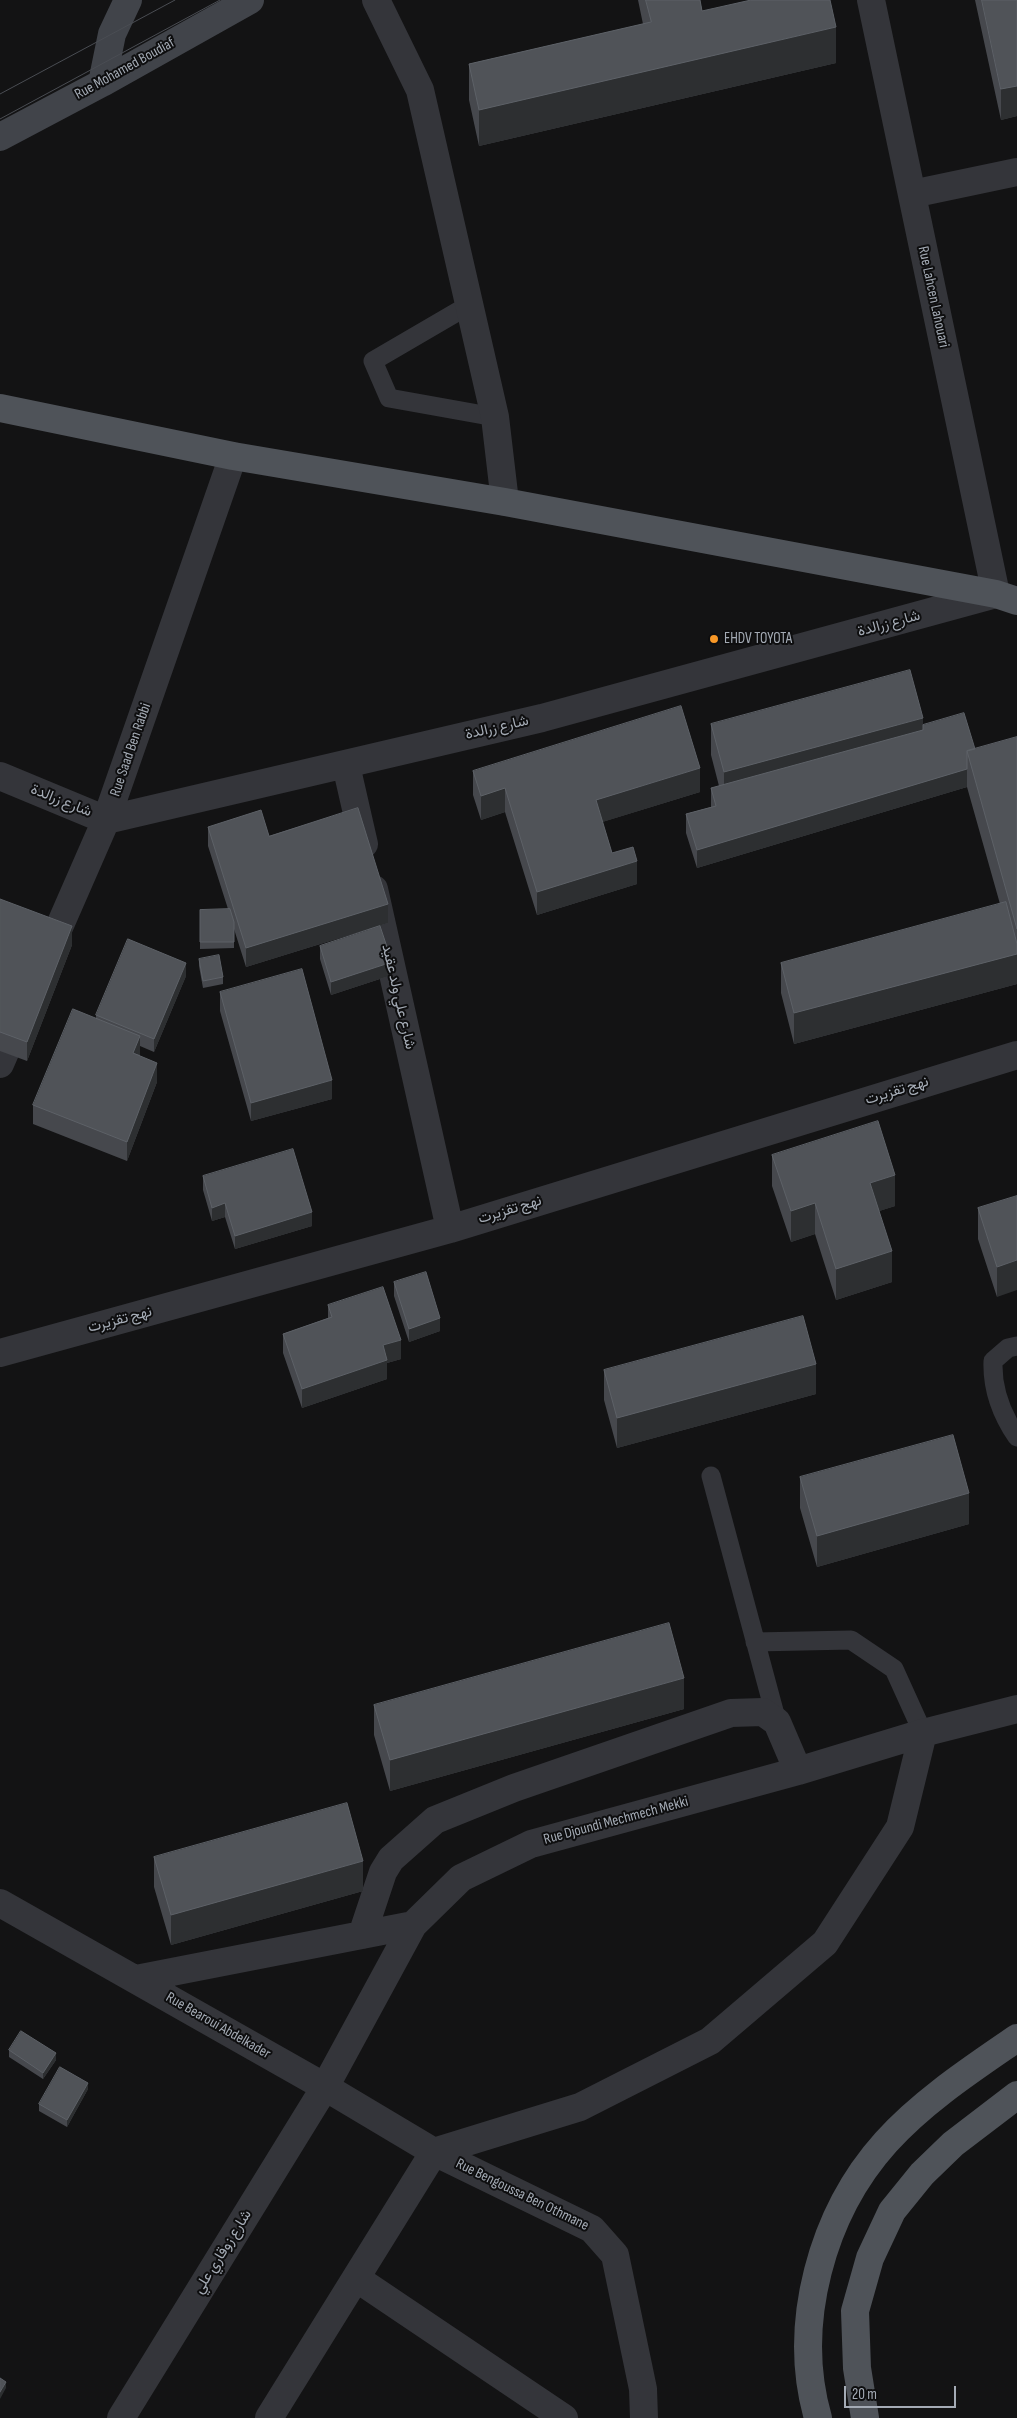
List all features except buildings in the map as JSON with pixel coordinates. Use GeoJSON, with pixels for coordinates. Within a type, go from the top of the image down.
{"type":"FeatureCollection","features":[{"type":"Feature","properties":{"kind":"main road"},"geometry":{"type":"LineString","coordinates":[[102,83],[112,34],[128,0]]}},
{"type":"Feature","properties":{"kind":"main road","name":"Rue Mohamed Boudiaf"},"geometry":{"type":"LineString","coordinates":[[0,137],[102,83],[250,0]]}},
{"type":"Feature","properties":{"kind":"main road"},"geometry":{"type":"LineString","coordinates":[[0,408],[233,456],[506,502],[1006,597]]}},
{"type":"Feature","properties":{"kind":"main road"},"geometry":{"type":"LineString","coordinates":[[818,2418],[814,2404],[809,2356],[809,2324],[816,2284],[826,2246],[844,2205],[863,2170],[888,2140],[930,2102],[1017,2038]]}},
{"type":"Feature","properties":{"kind":"main road"},"geometry":{"type":"LineString","coordinates":[[865,2418],[857,2368],[855,2311],[870,2258],[892,2211],[922,2174],[953,2144],[1017,2095]]}},
{"type":"Feature","properties":{"kind":"street"},"geometry":{"type":"LineString","coordinates":[[376,0],[420,90],[495,417],[506,502]]}},
{"type":"Feature","properties":{"kind":"street","name":"Rue Lahcen Lahouari"},"geometry":{"type":"LineString","coordinates":[[871,0],[912,194],[1006,597]]}},
{"type":"Feature","properties":{"kind":"street"},"geometry":{"type":"LineString","coordinates":[[912,194],[1017,172]]}},
{"type":"Feature","properties":{"kind":"street","name":"Rue Saad Ben Rabbi"},"geometry":{"type":"LineString","coordinates":[[0,1064],[106,820],[233,456]]}},
{"type":"Feature","properties":{"kind":"street","name":"شارع زرالدة"},"geometry":{"type":"LineString","coordinates":[[0,776],[106,820],[542,718],[1006,597]]}},
{"type":"Feature","properties":{"kind":"street","name":"شارع علي ولد عقيد"},"geometry":{"type":"LineString","coordinates":[[346,765],[450,1229]]}},
{"type":"Feature","properties":{"kind":"street","name":"نهج تقزيرت"},"geometry":{"type":"LineString","coordinates":[[0,1353],[450,1229],[1017,1055]]}},
{"type":"Feature","properties":{"kind":"street","name":"Rue Djoundi Mechmech Mekki"},"geometry":{"type":"LineString","coordinates":[[325,2086],[413,1925],[461,1878],[532,1844],[798,1771],[923,1732],[1017,1709]]}},
{"type":"Feature","properties":{"kind":"street"},"geometry":{"type":"LineString","coordinates":[[362,1935],[383,1872],[391,1859],[435,1820],[514,1788],[731,1713],[763,1712],[777,1722],[798,1771]]}},
{"type":"Feature","properties":{"kind":"street"},"geometry":{"type":"LineString","coordinates":[[269,2418],[434,2152],[580,2107],[710,2041],[825,1943],[900,1827],[923,1732]]}},
{"type":"Feature","properties":{"kind":"street","name":"Rue Bearoui Abdelkader"},"geometry":{"type":"LineString","coordinates":[[1,1905],[325,2086],[434,2152]]}},
{"type":"Feature","properties":{"kind":"street"},"geometry":{"type":"LineString","coordinates":[[136,1979],[413,1925]]}},
{"type":"Feature","properties":{"kind":"street","name":"شارع زوقاري علي"},"geometry":{"type":"LineString","coordinates":[[121,2418],[325,2086]]}},
{"type":"Feature","properties":{"kind":"street","name":"Rue Bengoussa Ben Othmane"},"geometry":{"type":"LineString","coordinates":[[434,2152],[592,2229],[615,2255],[643,2390],[644,2418]]}},
{"type":"Feature","properties":{"kind":"street"},"geometry":{"type":"LineString","coordinates":[[356,2278],[564,2418]]}},
{"type":"Feature","properties":{"kind":"lane"},"geometry":{"type":"LineString","coordinates":[[469,305],[373,361],[389,398],[495,417]]}},
{"type":"Feature","properties":{"kind":"lane"},"geometry":{"type":"LineString","coordinates":[[1017,1346],[1008,1348],[993,1361],[992,1381],[1008,1425],[1017,1437]]}},
{"type":"Feature","properties":{"kind":"lane"},"geometry":{"type":"LineString","coordinates":[[711,1476],[777,1722]]}},
{"type":"Feature","properties":{"kind":"lane"},"geometry":{"type":"LineString","coordinates":[[755,1642],[852,1640],[894,1669],[923,1732]]}},
{"type":"Feature","properties":{"kind":"tram line"},"geometry":{"type":"LineString","coordinates":[[0,94],[175,0]]}},
{"type":"Feature","properties":{"kind":"tram line"},"geometry":{"type":"LineString","coordinates":[[0,119],[220,0]]}},
{"type":"Feature","properties":{"kind":"place","name":"EHDV TOYOTA"},"geometry":{"type":"Point","coordinates":[714,639]}}]}
